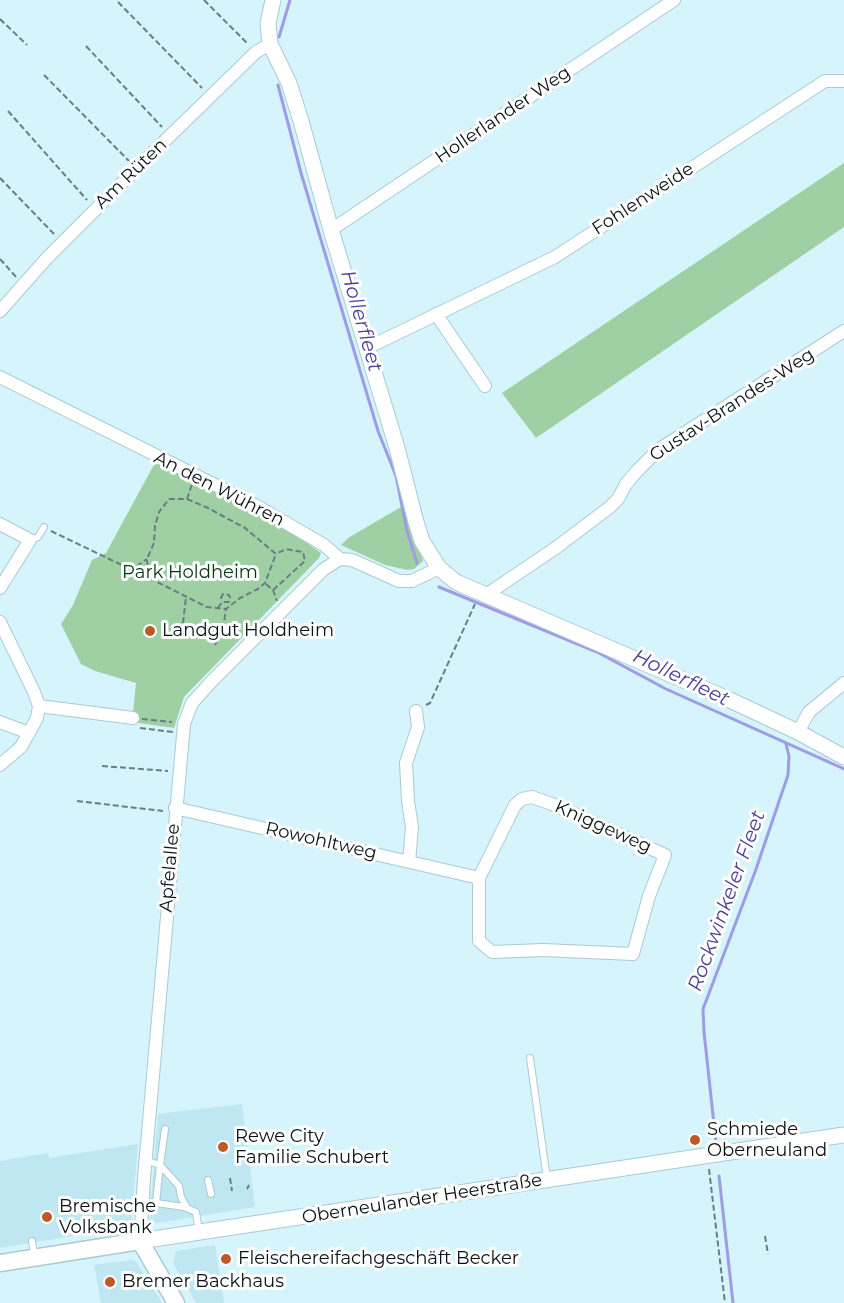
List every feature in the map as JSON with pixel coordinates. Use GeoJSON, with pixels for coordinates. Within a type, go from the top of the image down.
{"type":"FeatureCollection","features":[{"type":"Feature","properties":{"kind":"main road","name":"Oberneulander Heerstraße"},"geometry":{"type":"LineString","coordinates":[[0,1263],[33,1249],[140,1241]]}},
{"type":"Feature","properties":{"kind":"main road"},"geometry":{"type":"LineString","coordinates":[[140,1241],[176,1303]]}},
{"type":"Feature","properties":{"kind":"street"},"geometry":{"type":"LineString","coordinates":[[273,0],[268,23],[270,44],[289,83],[397,448],[422,541],[439,568],[456,582],[730,700],[844,757]]}},
{"type":"Feature","properties":{"kind":"street","name":"Hollerlander Weg"},"geometry":{"type":"LineString","coordinates":[[331,230],[674,0]]}},
{"type":"Feature","properties":{"kind":"street","name":"Am Rüten"},"geometry":{"type":"LineString","coordinates":[[0,311],[22,284],[95,209],[256,52],[270,44]]}},
{"type":"Feature","properties":{"kind":"street","name":"Fohlenweide"},"geometry":{"type":"LineString","coordinates":[[367,348],[555,256],[825,81],[844,81]]}},
{"type":"Feature","properties":{"kind":"street"},"geometry":{"type":"LineString","coordinates":[[436,314],[485,386]]}},
{"type":"Feature","properties":{"kind":"street","name":"Gustav-Brandes-Weg"},"geometry":{"type":"LineString","coordinates":[[486,595],[557,547],[610,507],[618,499],[626,484],[658,450],[844,331]]}},
{"type":"Feature","properties":{"kind":"street","name":"An den Wühren"},"geometry":{"type":"LineString","coordinates":[[0,377],[257,506],[324,545],[340,559],[352,560],[399,581],[412,580],[439,568]]}},
{"type":"Feature","properties":{"kind":"street"},"geometry":{"type":"LineString","coordinates":[[0,524],[30,540],[0,588]]}},
{"type":"Feature","properties":{"kind":"street","name":"Apfelallee"},"geometry":{"type":"LineString","coordinates":[[140,1241],[183,728],[192,703],[324,569],[340,559]]}},
{"type":"Feature","properties":{"kind":"street"},"geometry":{"type":"LineString","coordinates":[[0,622],[39,706],[37,718],[21,747],[0,765]]}},
{"type":"Feature","properties":{"kind":"street"},"geometry":{"type":"LineString","coordinates":[[798,732],[809,712],[844,682]]}},
{"type":"Feature","properties":{"kind":"street"},"geometry":{"type":"LineString","coordinates":[[39,706],[132,722]]}},
{"type":"Feature","properties":{"kind":"street"},"geometry":{"type":"LineString","coordinates":[[408,862],[412,827],[406,763],[418,727],[416,711]]}},
{"type":"Feature","properties":{"kind":"street"},"geometry":{"type":"LineString","coordinates":[[0,722],[29,733]]}},
{"type":"Feature","properties":{"kind":"street","name":"Kniggeweg"},"geometry":{"type":"LineString","coordinates":[[532,797],[665,855],[649,896],[633,954],[543,950],[492,952],[479,941],[479,878],[515,805],[522,799],[532,797]]}},
{"type":"Feature","properties":{"kind":"street","name":"Rowohltweg"},"geometry":{"type":"LineString","coordinates":[[175,810],[479,878]]}},
{"type":"Feature","properties":{"kind":"street","name":"Oberneulander Heerstraße"},"geometry":{"type":"LineString","coordinates":[[140,1241],[844,1135]]}},
{"type":"Feature","properties":{"kind":"lane"},"geometry":{"type":"LineString","coordinates":[[30,540],[38,537],[44,527]]}},
{"type":"Feature","properties":{"kind":"lane"},"geometry":{"type":"LineString","coordinates":[[530,1058],[547,1180]]}},
{"type":"Feature","properties":{"kind":"lane"},"geometry":{"type":"LineString","coordinates":[[156,1203],[165,1129]]}},
{"type":"Feature","properties":{"kind":"lane"},"geometry":{"type":"LineString","coordinates":[[145,1160],[160,1165],[179,1186],[181,1197],[187,1208]]}},
{"type":"Feature","properties":{"kind":"lane"},"geometry":{"type":"LineString","coordinates":[[208,1180],[211,1194]]}},
{"type":"Feature","properties":{"kind":"lane"},"geometry":{"type":"LineString","coordinates":[[142,1201],[187,1208],[196,1212],[199,1233]]}},
{"type":"Feature","properties":{"kind":"path"},"geometry":{"type":"LineString","coordinates":[[204,0],[256,52]]}},
{"type":"Feature","properties":{"kind":"path"},"geometry":{"type":"LineString","coordinates":[[118,2],[211,96]]}},
{"type":"Feature","properties":{"kind":"path"},"geometry":{"type":"LineString","coordinates":[[0,19],[27,45]]}},
{"type":"Feature","properties":{"kind":"path"},"geometry":{"type":"LineString","coordinates":[[86,46],[171,135]]}},
{"type":"Feature","properties":{"kind":"path"},"geometry":{"type":"LineString","coordinates":[[44,75],[136,169]]}},
{"type":"Feature","properties":{"kind":"path"},"geometry":{"type":"LineString","coordinates":[[8,111],[95,209]]}},
{"type":"Feature","properties":{"kind":"path"},"geometry":{"type":"LineString","coordinates":[[0,178],[61,243]]}},
{"type":"Feature","properties":{"kind":"path"},"geometry":{"type":"LineString","coordinates":[[0,259],[22,284]]}},
{"type":"Feature","properties":{"kind":"path"},"geometry":{"type":"LineString","coordinates":[[187,499],[195,476]]}},
{"type":"Feature","properties":{"kind":"path"},"geometry":{"type":"LineString","coordinates":[[128,569],[147,559],[154,543],[159,512],[169,499],[187,499],[208,508],[245,528],[276,554]]}},
{"type":"Feature","properties":{"kind":"path"},"geometry":{"type":"LineString","coordinates":[[44,527],[207,607],[226,609]]}},
{"type":"Feature","properties":{"kind":"path"},"geometry":{"type":"LineString","coordinates":[[215,645],[223,630],[226,609],[265,583],[276,554],[286,549],[303,552],[305,561],[273,590]]}},
{"type":"Feature","properties":{"kind":"path"},"geometry":{"type":"LineString","coordinates":[[99,555],[102,550]]}},
{"type":"Feature","properties":{"kind":"path"},"geometry":{"type":"LineString","coordinates":[[147,559],[151,579]]}},
{"type":"Feature","properties":{"kind":"path"},"geometry":{"type":"LineString","coordinates":[[265,583],[273,590],[281,612]]}},
{"type":"Feature","properties":{"kind":"path"},"geometry":{"type":"LineString","coordinates":[[182,632],[186,597]]}},
{"type":"Feature","properties":{"kind":"path"},"geometry":{"type":"LineString","coordinates":[[218,608],[222,603]]}},
{"type":"Feature","properties":{"kind":"path"},"geometry":{"type":"LineString","coordinates":[[416,711],[430,703],[474,607]]}},
{"type":"Feature","properties":{"kind":"path"},"geometry":{"type":"LineString","coordinates":[[132,722],[183,728]]}},
{"type":"Feature","properties":{"kind":"path"},"geometry":{"type":"LineString","coordinates":[[132,722],[183,728]]}},
{"type":"Feature","properties":{"kind":"path"},"geometry":{"type":"LineString","coordinates":[[102,766],[178,772]]}},
{"type":"Feature","properties":{"kind":"path"},"geometry":{"type":"LineString","coordinates":[[77,801],[175,810]]}},
{"type":"Feature","properties":{"kind":"path"},"geometry":{"type":"LineString","coordinates":[[707,1156],[725,1303]]}},
{"type":"Feature","properties":{"kind":"path"},"geometry":{"type":"LineString","coordinates":[[230,1178],[232,1191]]}},
{"type":"Feature","properties":{"kind":"path"},"geometry":{"type":"LineString","coordinates":[[247,1189],[249,1185]]}},
{"type":"Feature","properties":{"kind":"path"},"geometry":{"type":"LineString","coordinates":[[765,1236],[768,1254]]}},
{"type":"Feature","properties":{"kind":"shaded area"},"geometry":{"type":"Polygon","coordinates":[[[242,1104],[255,1207],[152,1224],[149,1221],[158,1114],[242,1104]]]}},
{"type":"Feature","properties":{"kind":"shaded area"},"geometry":{"type":"Polygon","coordinates":[[[138,1144],[131,1224],[127,1227],[0,1248],[0,1161],[48,1153],[49,1158],[138,1144]]]}},
{"type":"Feature","properties":{"kind":"shaded area"},"geometry":{"type":"Polygon","coordinates":[[[215,1245],[224,1303],[196,1303],[173,1263],[176,1251],[215,1245]]]}},
{"type":"Feature","properties":{"kind":"shaded area"},"geometry":{"type":"Polygon","coordinates":[[[132,1260],[137,1263],[162,1303],[101,1303],[94,1265],[132,1260]]]}},
{"type":"Feature","properties":{"kind":"green space"},"geometry":{"type":"Polygon","coordinates":[[[844,163],[844,227],[536,438],[502,393],[844,163]]]}},
{"type":"Feature","properties":{"kind":"green space","name":"Park Holdheim"},"geometry":{"type":"Polygon","coordinates":[[[156,461],[242,505],[248,504],[274,519],[321,553],[319,558],[184,697],[174,728],[132,722],[136,683],[95,671],[81,664],[61,624],[73,605],[92,560],[106,553],[156,461]]]}},
{"type":"Feature","properties":{"kind":"green space"},"geometry":{"type":"Polygon","coordinates":[[[406,504],[423,561],[414,569],[407,570],[385,565],[341,545],[348,538],[406,504]]]}},
{"type":"Feature","properties":{"kind":"waterway","name":"Hollerfleet"},"geometry":{"type":"LineString","coordinates":[[279,37],[290,0]]}},
{"type":"Feature","properties":{"kind":"waterway","name":"Hollerfleet"},"geometry":{"type":"LineString","coordinates":[[278,85],[301,173],[378,431],[396,476],[407,531],[417,563]]}},
{"type":"Feature","properties":{"kind":"waterway","name":"Hollerfleet"},"geometry":{"type":"LineString","coordinates":[[439,587],[597,652],[666,689],[844,769]]}},
{"type":"Feature","properties":{"kind":"waterway","name":"Rockwinkeler Fleet"},"geometry":{"type":"LineString","coordinates":[[716,1143],[703,1009],[755,872],[788,775],[789,756],[786,744]]}},
{"type":"Feature","properties":{"kind":"waterway","name":"Rockwinkeler Fleet"},"geometry":{"type":"LineString","coordinates":[[719,1176],[733,1303]]}},
{"type":"Feature","properties":{"kind":"place","name":"Landgut Holdheim"},"geometry":{"type":"Point","coordinates":[150,631]}},
{"type":"Feature","properties":{"kind":"place","name":"Schmiede Oberneuland"},"geometry":{"type":"Point","coordinates":[695,1140]}},
{"type":"Feature","properties":{"kind":"place","name":"Rewe City Familie Schubert"},"geometry":{"type":"Point","coordinates":[223,1147]}},
{"type":"Feature","properties":{"kind":"place","name":"Bremische Volksbank"},"geometry":{"type":"Point","coordinates":[47,1217]}},
{"type":"Feature","properties":{"kind":"place","name":"Fleischereifachgeschäft Becker"},"geometry":{"type":"Point","coordinates":[226,1259]}},
{"type":"Feature","properties":{"kind":"place","name":"Bremer Backhaus"},"geometry":{"type":"Point","coordinates":[110,1282]}}]}
